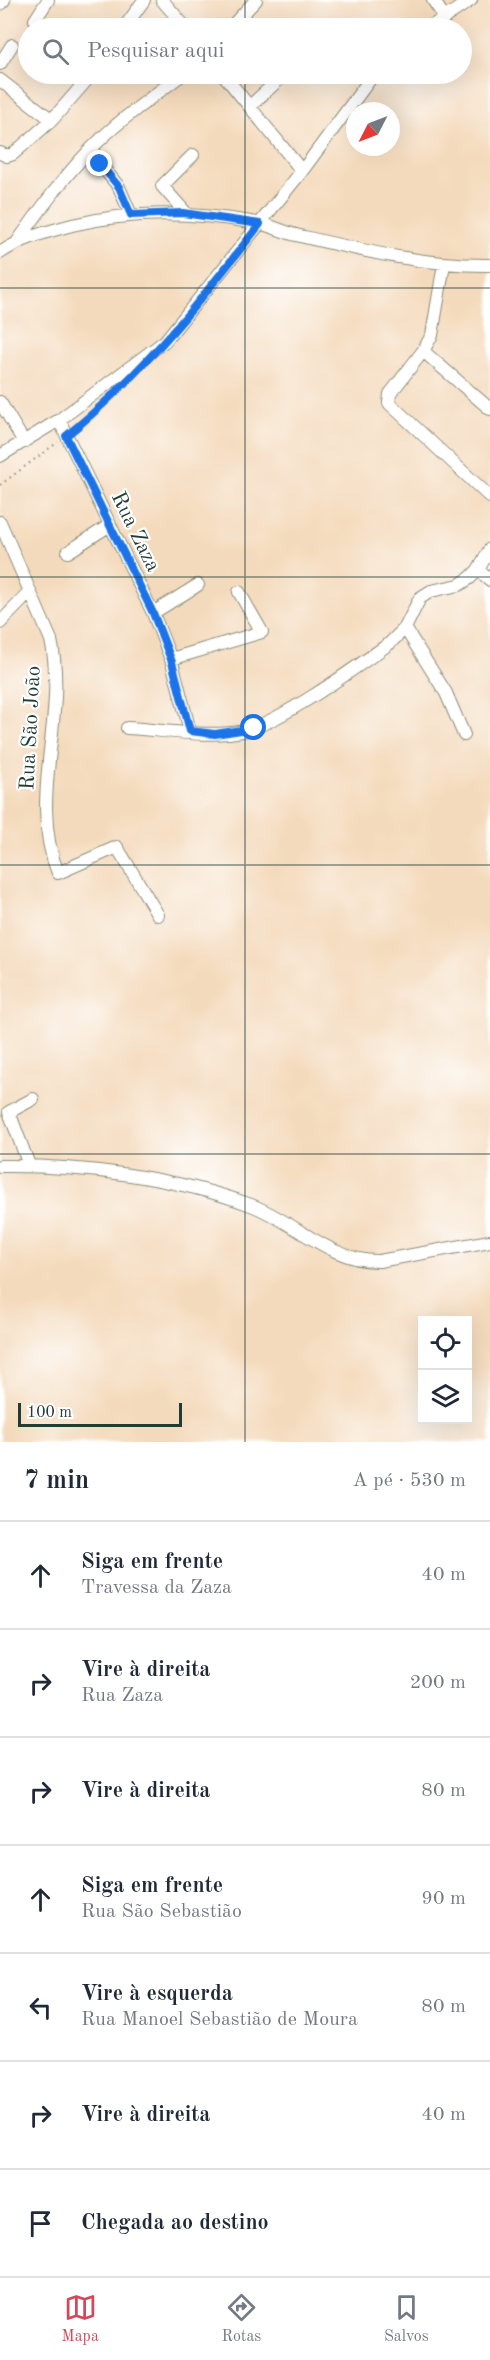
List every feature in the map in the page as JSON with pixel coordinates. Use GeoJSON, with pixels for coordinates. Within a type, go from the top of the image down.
{"type":"FeatureCollection","features":[{"type":"Feature","properties":{"kind":"street"},"geometry":{"type":"LineString","coordinates":[[0,4],[4,0]]}},
{"type":"Feature","properties":{"kind":"street"},"geometry":{"type":"LineString","coordinates":[[36,18],[48,0]]}},
{"type":"Feature","properties":{"kind":"street"},"geometry":{"type":"LineString","coordinates":[[131,18],[144,0]]}},
{"type":"Feature","properties":{"kind":"street"},"geometry":{"type":"LineString","coordinates":[[162,0],[177,18]]}},
{"type":"Feature","properties":{"kind":"street"},"geometry":{"type":"LineString","coordinates":[[239,18],[256,0]]}},
{"type":"Feature","properties":{"kind":"street"},"geometry":{"type":"LineString","coordinates":[[433,0],[445,18],[471,0]]}},
{"type":"Feature","properties":{"kind":"street"},"geometry":{"type":"LineString","coordinates":[[0,64],[12,45]]}},
{"type":"Feature","properties":{"kind":"street"},"geometry":{"type":"LineString","coordinates":[[0,80],[52,120]]}},
{"type":"Feature","properties":{"kind":"street"},"geometry":{"type":"LineString","coordinates":[[0,153],[7,156],[13,154],[52,120],[83,84]]}},
{"type":"Feature","properties":{"kind":"street"},"geometry":{"type":"LineString","coordinates":[[18,241],[87,152],[170,84]]}},
{"type":"Feature","properties":{"kind":"street"},"geometry":{"type":"LineString","coordinates":[[232,84],[302,171]]}},
{"type":"Feature","properties":{"kind":"street"},"geometry":{"type":"LineString","coordinates":[[250,106],[274,84]]}},
{"type":"Feature","properties":{"kind":"street"},"geometry":{"type":"LineString","coordinates":[[0,456],[59,420],[165,342],[302,171],[365,84]]}},
{"type":"Feature","properties":{"kind":"street"},"geometry":{"type":"LineString","coordinates":[[186,213],[162,186],[193,155]]}},
{"type":"Feature","properties":{"kind":"street"},"geometry":{"type":"LineString","coordinates":[[100,164],[119,187],[131,215]]}},
{"type":"Feature","properties":{"kind":"street"},"geometry":{"type":"LineString","coordinates":[[0,253],[18,241],[103,218],[186,213],[260,224],[395,257],[444,264],[490,266]]}},
{"type":"Feature","properties":{"kind":"street"},"geometry":{"type":"LineString","coordinates":[[444,264],[436,323],[423,351],[394,387],[389,396],[389,403],[490,497]]}},
{"type":"Feature","properties":{"kind":"street"},"geometry":{"type":"LineString","coordinates":[[423,351],[490,409]]}},
{"type":"Feature","properties":{"kind":"street"},"geometry":{"type":"LineString","coordinates":[[0,402],[24,442]]}},
{"type":"Feature","properties":{"kind":"street","name":"Rua Zaza"},"geometry":{"type":"LineString","coordinates":[[59,420],[153,613],[171,659],[190,731]]}},
{"type":"Feature","properties":{"kind":"street","name":"Rua São João"},"geometry":{"type":"LineString","coordinates":[[0,522],[51,640],[57,675],[45,813],[49,846],[58,873],[117,847],[158,915]]}},
{"type":"Feature","properties":{"kind":"street"},"geometry":{"type":"LineString","coordinates":[[68,552],[110,525]]}},
{"type":"Feature","properties":{"kind":"street"},"geometry":{"type":"LineString","coordinates":[[128,729],[228,734],[261,725],[374,655],[405,628],[417,602],[423,595],[459,585],[478,570],[490,549]]}},
{"type":"Feature","properties":{"kind":"street"},"geometry":{"type":"LineString","coordinates":[[478,570],[490,580]]}},
{"type":"Feature","properties":{"kind":"street"},"geometry":{"type":"LineString","coordinates":[[153,613],[198,585]]}},
{"type":"Feature","properties":{"kind":"street"},"geometry":{"type":"LineString","coordinates":[[171,659],[262,632],[239,592]]}},
{"type":"Feature","properties":{"kind":"street"},"geometry":{"type":"LineString","coordinates":[[0,623],[29,593]]}},
{"type":"Feature","properties":{"kind":"street"},"geometry":{"type":"LineString","coordinates":[[405,628],[446,693],[464,735]]}},
{"type":"Feature","properties":{"kind":"street"},"geometry":{"type":"LineString","coordinates":[[29,1165],[9,1112],[33,1099]]}},
{"type":"Feature","properties":{"kind":"street"},"geometry":{"type":"LineString","coordinates":[[0,1166],[54,1166],[196,1187],[253,1206],[321,1244],[344,1255],[365,1261],[390,1260],[490,1241]]}},
{"type":"Feature","properties":{"kind":"path"},"geometry":{"type":"LineString","coordinates":[[0,485],[66,436],[119,390]]}},
{"type":"Feature","properties":{"kind":"route"},"geometry":{"type":"LineString","coordinates":[[100,164],[119,187],[131,215],[183,213],[260,224],[165,342],[126,384],[66,436],[153,613],[172,662],[190,731],[228,734],[254,728]]}}]}
